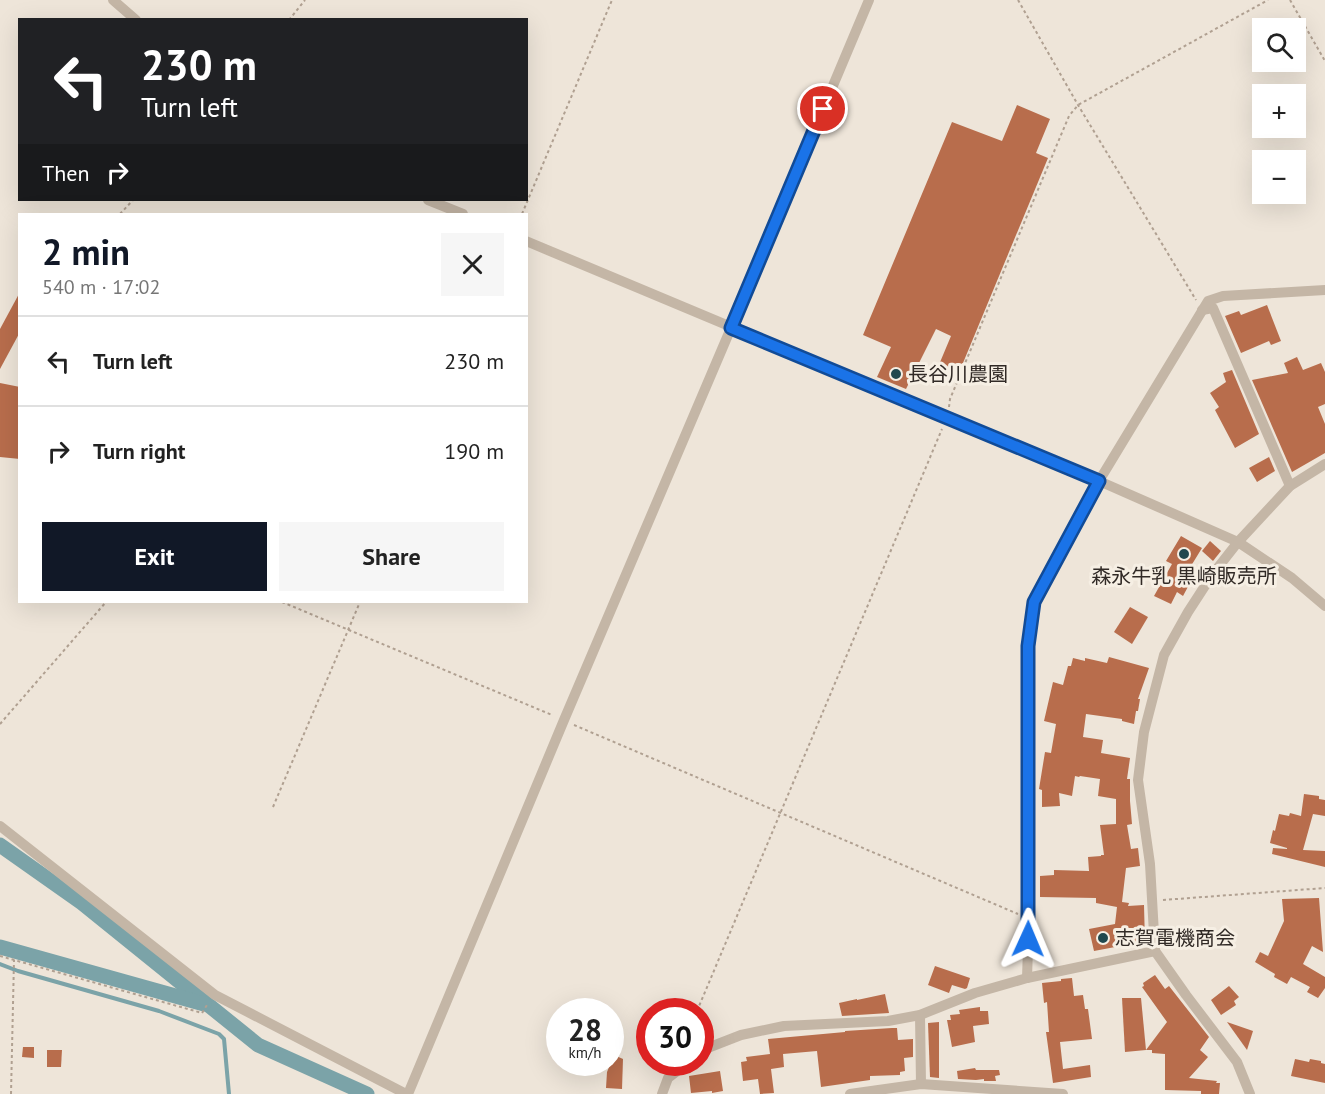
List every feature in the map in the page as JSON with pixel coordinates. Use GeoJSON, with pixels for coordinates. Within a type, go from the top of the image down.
{"type":"FeatureCollection","features":[{"type":"Feature","properties":{"kind":"street"},"geometry":{"type":"LineString","coordinates":[[113,0],[134,18]]}},
{"type":"Feature","properties":{"kind":"street"},"geometry":{"type":"LineString","coordinates":[[0,826],[214,995],[407,1094],[869,0]]}},
{"type":"Feature","properties":{"kind":"street"},"geometry":{"type":"LineString","coordinates":[[430,201],[460,213]]}},
{"type":"Feature","properties":{"kind":"street"},"geometry":{"type":"LineString","coordinates":[[528,242],[1099,481],[1238,542],[1292,578],[1325,606]]}},
{"type":"Feature","properties":{"kind":"street"},"geometry":{"type":"LineString","coordinates":[[1027,978],[1029,919],[1028,646],[1034,602],[1099,481],[1208,301],[1223,296],[1325,290]]}},
{"type":"Feature","properties":{"kind":"street"},"geometry":{"type":"LineString","coordinates":[[1202,310],[1213,308],[1290,486]]}},
{"type":"Feature","properties":{"kind":"street"},"geometry":{"type":"LineString","coordinates":[[1250,1094],[1237,1062],[1155,951],[1153,901],[1145,820],[1138,780],[1144,732],[1164,655],[1188,612],[1212,574],[1238,542],[1290,486],[1325,464]]}},
{"type":"Feature","properties":{"kind":"street"},"geometry":{"type":"LineString","coordinates":[[714,1046],[741,1035],[784,1026],[888,1021],[920,1015],[975,993],[1027,978],[1155,951]]}},
{"type":"Feature","properties":{"kind":"street"},"geometry":{"type":"LineString","coordinates":[[920,1015],[921,1084]]}},
{"type":"Feature","properties":{"kind":"street"},"geometry":{"type":"LineString","coordinates":[[662,1094],[669,1076]]}},
{"type":"Feature","properties":{"kind":"street"},"geometry":{"type":"LineString","coordinates":[[850,1094],[921,1084],[1063,1094]]}},
{"type":"Feature","properties":{"kind":"path"},"geometry":{"type":"LineString","coordinates":[[291,18],[305,0]]}},
{"type":"Feature","properties":{"kind":"path"},"geometry":{"type":"LineString","coordinates":[[528,200],[612,0]]}},
{"type":"Feature","properties":{"kind":"path"},"geometry":{"type":"LineString","coordinates":[[1018,0],[1078,105],[1202,310]]}},
{"type":"Feature","properties":{"kind":"path"},"geometry":{"type":"LineString","coordinates":[[702,998],[946,417],[950,399],[1070,116],[1078,105],[1268,0]]}},
{"type":"Feature","properties":{"kind":"path"},"geometry":{"type":"LineString","coordinates":[[1290,0],[1325,61]]}},
{"type":"Feature","properties":{"kind":"path"},"geometry":{"type":"LineString","coordinates":[[121,213],[132,201]]}},
{"type":"Feature","properties":{"kind":"path"},"geometry":{"type":"LineString","coordinates":[[0,724],[105,603]]}},
{"type":"Feature","properties":{"kind":"path"},"geometry":{"type":"LineString","coordinates":[[284,603],[1029,919]]}},
{"type":"Feature","properties":{"kind":"path"},"geometry":{"type":"LineString","coordinates":[[273,807],[360,603]]}},
{"type":"Feature","properties":{"kind":"path"},"geometry":{"type":"LineString","coordinates":[[1153,901],[1325,888]]}},
{"type":"Feature","properties":{"kind":"path"},"geometry":{"type":"LineString","coordinates":[[0,956],[202,1013],[204,1008]]}},
{"type":"Feature","properties":{"kind":"path"},"geometry":{"type":"LineString","coordinates":[[11,1094],[14,960]]}},
{"type":"Feature","properties":{"kind":"building"},"geometry":{"type":"Polygon","coordinates":[[[1017,105],[1050,119],[1036,153],[1048,158],[958,375],[938,367],[951,336],[936,329],[906,389],[877,377],[891,347],[863,335],[952,122],[1002,141],[1017,105]]]}},
{"type":"Feature","properties":{"kind":"building"},"geometry":{"type":"Polygon","coordinates":[[[18,296],[18,336],[0,369],[0,329],[18,296]]]}},
{"type":"Feature","properties":{"kind":"building"},"geometry":{"type":"Polygon","coordinates":[[[1267,305],[1281,341],[1271,345],[1269,341],[1241,353],[1225,316],[1239,311],[1241,315],[1267,305]]]}},
{"type":"Feature","properties":{"kind":"building"},"geometry":{"type":"Polygon","coordinates":[[[1297,357],[1303,370],[1321,363],[1325,372],[1325,404],[1318,407],[1325,424],[1325,453],[1292,472],[1252,380],[1288,373],[1284,363],[1297,357]]]}},
{"type":"Feature","properties":{"kind":"building"},"geometry":{"type":"Polygon","coordinates":[[[1232,370],[1259,434],[1235,448],[1215,410],[1219,407],[1210,393],[1226,382],[1223,373],[1232,370]]]}},
{"type":"Feature","properties":{"kind":"building"},"geometry":{"type":"Polygon","coordinates":[[[0,383],[18,387],[18,459],[0,457],[0,383]]]}},
{"type":"Feature","properties":{"kind":"building"},"geometry":{"type":"Polygon","coordinates":[[[1269,457],[1275,471],[1257,482],[1249,468],[1269,457]]]}},
{"type":"Feature","properties":{"kind":"building"},"geometry":{"type":"Polygon","coordinates":[[[1181,536],[1202,548],[1183,579],[1190,583],[1183,596],[1177,592],[1171,604],[1154,596],[1172,564],[1166,561],[1181,536]]]}},
{"type":"Feature","properties":{"kind":"building"},"geometry":{"type":"Polygon","coordinates":[[[1210,541],[1221,551],[1213,561],[1202,551],[1210,541]]]}},
{"type":"Feature","properties":{"kind":"building"},"geometry":{"type":"Polygon","coordinates":[[[1130,607],[1148,617],[1132,644],[1114,632],[1130,607]]]}},
{"type":"Feature","properties":{"kind":"building"},"geometry":{"type":"Polygon","coordinates":[[[1109,657],[1149,668],[1138,699],[1140,699],[1134,724],[1122,721],[1122,719],[1086,714],[1083,737],[1103,740],[1101,753],[1130,758],[1127,779],[1130,779],[1132,824],[1127,825],[1131,849],[1138,848],[1140,866],[1126,868],[1122,902],[1129,903],[1128,906],[1144,905],[1145,943],[1094,951],[1089,929],[1115,924],[1117,907],[1096,903],[1096,898],[1040,897],[1040,876],[1054,875],[1054,870],[1089,871],[1088,857],[1104,855],[1100,825],[1116,824],[1116,799],[1098,796],[1100,779],[1080,776],[1075,776],[1072,796],[1059,793],[1060,806],[1042,807],[1042,790],[1039,789],[1045,752],[1051,753],[1056,724],[1044,721],[1053,682],[1063,685],[1068,666],[1071,666],[1073,658],[1107,663],[1109,657]]]}},
{"type":"Feature","properties":{"kind":"building"},"geometry":{"type":"Polygon","coordinates":[[[1304,794],[1319,796],[1319,799],[1325,800],[1325,816],[1313,814],[1303,850],[1325,851],[1325,867],[1272,854],[1273,848],[1287,849],[1270,843],[1279,814],[1289,816],[1290,813],[1301,816],[1304,794]]]}},
{"type":"Feature","properties":{"kind":"building"},"geometry":{"type":"Polygon","coordinates":[[[1319,898],[1323,952],[1312,946],[1303,964],[1325,977],[1325,988],[1318,998],[1307,992],[1310,987],[1291,977],[1287,984],[1255,962],[1260,952],[1268,956],[1284,921],[1282,899],[1319,898]]]}},
{"type":"Feature","properties":{"kind":"building"},"geometry":{"type":"Polygon","coordinates":[[[935,966],[970,978],[967,988],[952,985],[949,993],[928,985],[935,966]]]}},
{"type":"Feature","properties":{"kind":"building"},"geometry":{"type":"Polygon","coordinates":[[[1155,975],[1165,989],[1169,986],[1209,1037],[1200,1050],[1208,1057],[1189,1078],[1217,1081],[1216,1083],[1220,1083],[1219,1094],[1165,1090],[1165,1054],[1146,1050],[1167,1022],[1142,987],[1143,983],[1155,975]]]}},
{"type":"Feature","properties":{"kind":"building"},"geometry":{"type":"Polygon","coordinates":[[[1072,978],[1074,996],[1083,995],[1085,1009],[1088,1009],[1092,1039],[1060,1042],[1063,1069],[1090,1065],[1091,1077],[1053,1083],[1046,1032],[1049,1032],[1047,1002],[1044,1003],[1042,983],[1072,978]]]}},
{"type":"Feature","properties":{"kind":"building"},"geometry":{"type":"Polygon","coordinates":[[[1229,986],[1239,997],[1234,1001],[1236,1005],[1221,1015],[1211,1000],[1229,986]]]}},
{"type":"Feature","properties":{"kind":"building"},"geometry":{"type":"Polygon","coordinates":[[[885,994],[889,1013],[842,1016],[839,1003],[885,994]]]}},
{"type":"Feature","properties":{"kind":"building"},"geometry":{"type":"Polygon","coordinates":[[[1122,998],[1141,998],[1146,1050],[1125,1052],[1122,998]]]}},
{"type":"Feature","properties":{"kind":"building"},"geometry":{"type":"Polygon","coordinates":[[[980,1007],[980,1011],[988,1011],[989,1024],[973,1026],[975,1042],[952,1047],[947,1020],[951,1020],[950,1015],[960,1014],[959,1010],[980,1007]]]}},
{"type":"Feature","properties":{"kind":"building"},"geometry":{"type":"Polygon","coordinates":[[[939,1022],[939,1078],[930,1077],[928,1023],[939,1022]]]}},
{"type":"Feature","properties":{"kind":"building"},"geometry":{"type":"Polygon","coordinates":[[[1227,1022],[1253,1031],[1247,1050],[1227,1022]]]}},
{"type":"Feature","properties":{"kind":"building"},"geometry":{"type":"Polygon","coordinates":[[[897,1028],[898,1040],[913,1039],[913,1057],[904,1058],[905,1071],[900,1072],[900,1075],[870,1076],[870,1080],[821,1087],[817,1051],[783,1054],[784,1067],[771,1069],[774,1093],[760,1094],[758,1079],[743,1081],[741,1062],[747,1061],[746,1057],[770,1054],[768,1039],[897,1028]]]}},
{"type":"Feature","properties":{"kind":"building"},"geometry":{"type":"Polygon","coordinates":[[[23,1047],[34,1047],[34,1058],[22,1057],[23,1047]]]}},
{"type":"Feature","properties":{"kind":"building"},"geometry":{"type":"Polygon","coordinates":[[[47,1050],[62,1050],[61,1067],[47,1067],[47,1050]]]}},
{"type":"Feature","properties":{"kind":"building"},"geometry":{"type":"Polygon","coordinates":[[[1295,1059],[1309,1062],[1310,1059],[1325,1064],[1325,1083],[1291,1076],[1295,1059]]]}},
{"type":"Feature","properties":{"kind":"building"},"geometry":{"type":"Polygon","coordinates":[[[975,1068],[976,1070],[999,1070],[1000,1075],[995,1076],[996,1081],[958,1079],[957,1071],[975,1068]]]}},
{"type":"Feature","properties":{"kind":"building"},"geometry":{"type":"Polygon","coordinates":[[[720,1071],[723,1091],[691,1093],[689,1076],[714,1076],[714,1072],[720,1071]]]}},
{"type":"Feature","properties":{"kind":"building"},"geometry":{"type":"Polygon","coordinates":[[[607,1076],[622,1076],[622,1089],[606,1088],[607,1076]]]}},
{"type":"Feature","properties":{"kind":"waterway"},"geometry":{"type":"LineString","coordinates":[[0,845],[82,903],[258,1045],[367,1094]]}},
{"type":"Feature","properties":{"kind":"waterway"},"geometry":{"type":"LineString","coordinates":[[0,947],[204,1004]]}},
{"type":"Feature","properties":{"kind":"waterway"},"geometry":{"type":"LineString","coordinates":[[0,964],[159,1011],[219,1034],[224,1039],[229,1094]]}},
{"type":"Feature","properties":{"kind":"place","name":"長谷川農園"},"geometry":{"type":"Point","coordinates":[896,374]}},
{"type":"Feature","properties":{"kind":"place","name":"森永牛乳 黒崎販売所"},"geometry":{"type":"Point","coordinates":[1184,554]}},
{"type":"Feature","properties":{"kind":"place","name":"志賀電機商会"},"geometry":{"type":"Point","coordinates":[1103,938]}},
{"type":"Feature","properties":{"kind":"route"},"geometry":{"type":"LineString","coordinates":[[823,109],[731,328],[1099,481],[1034,602],[1028,646],[1028,939]]}}]}
